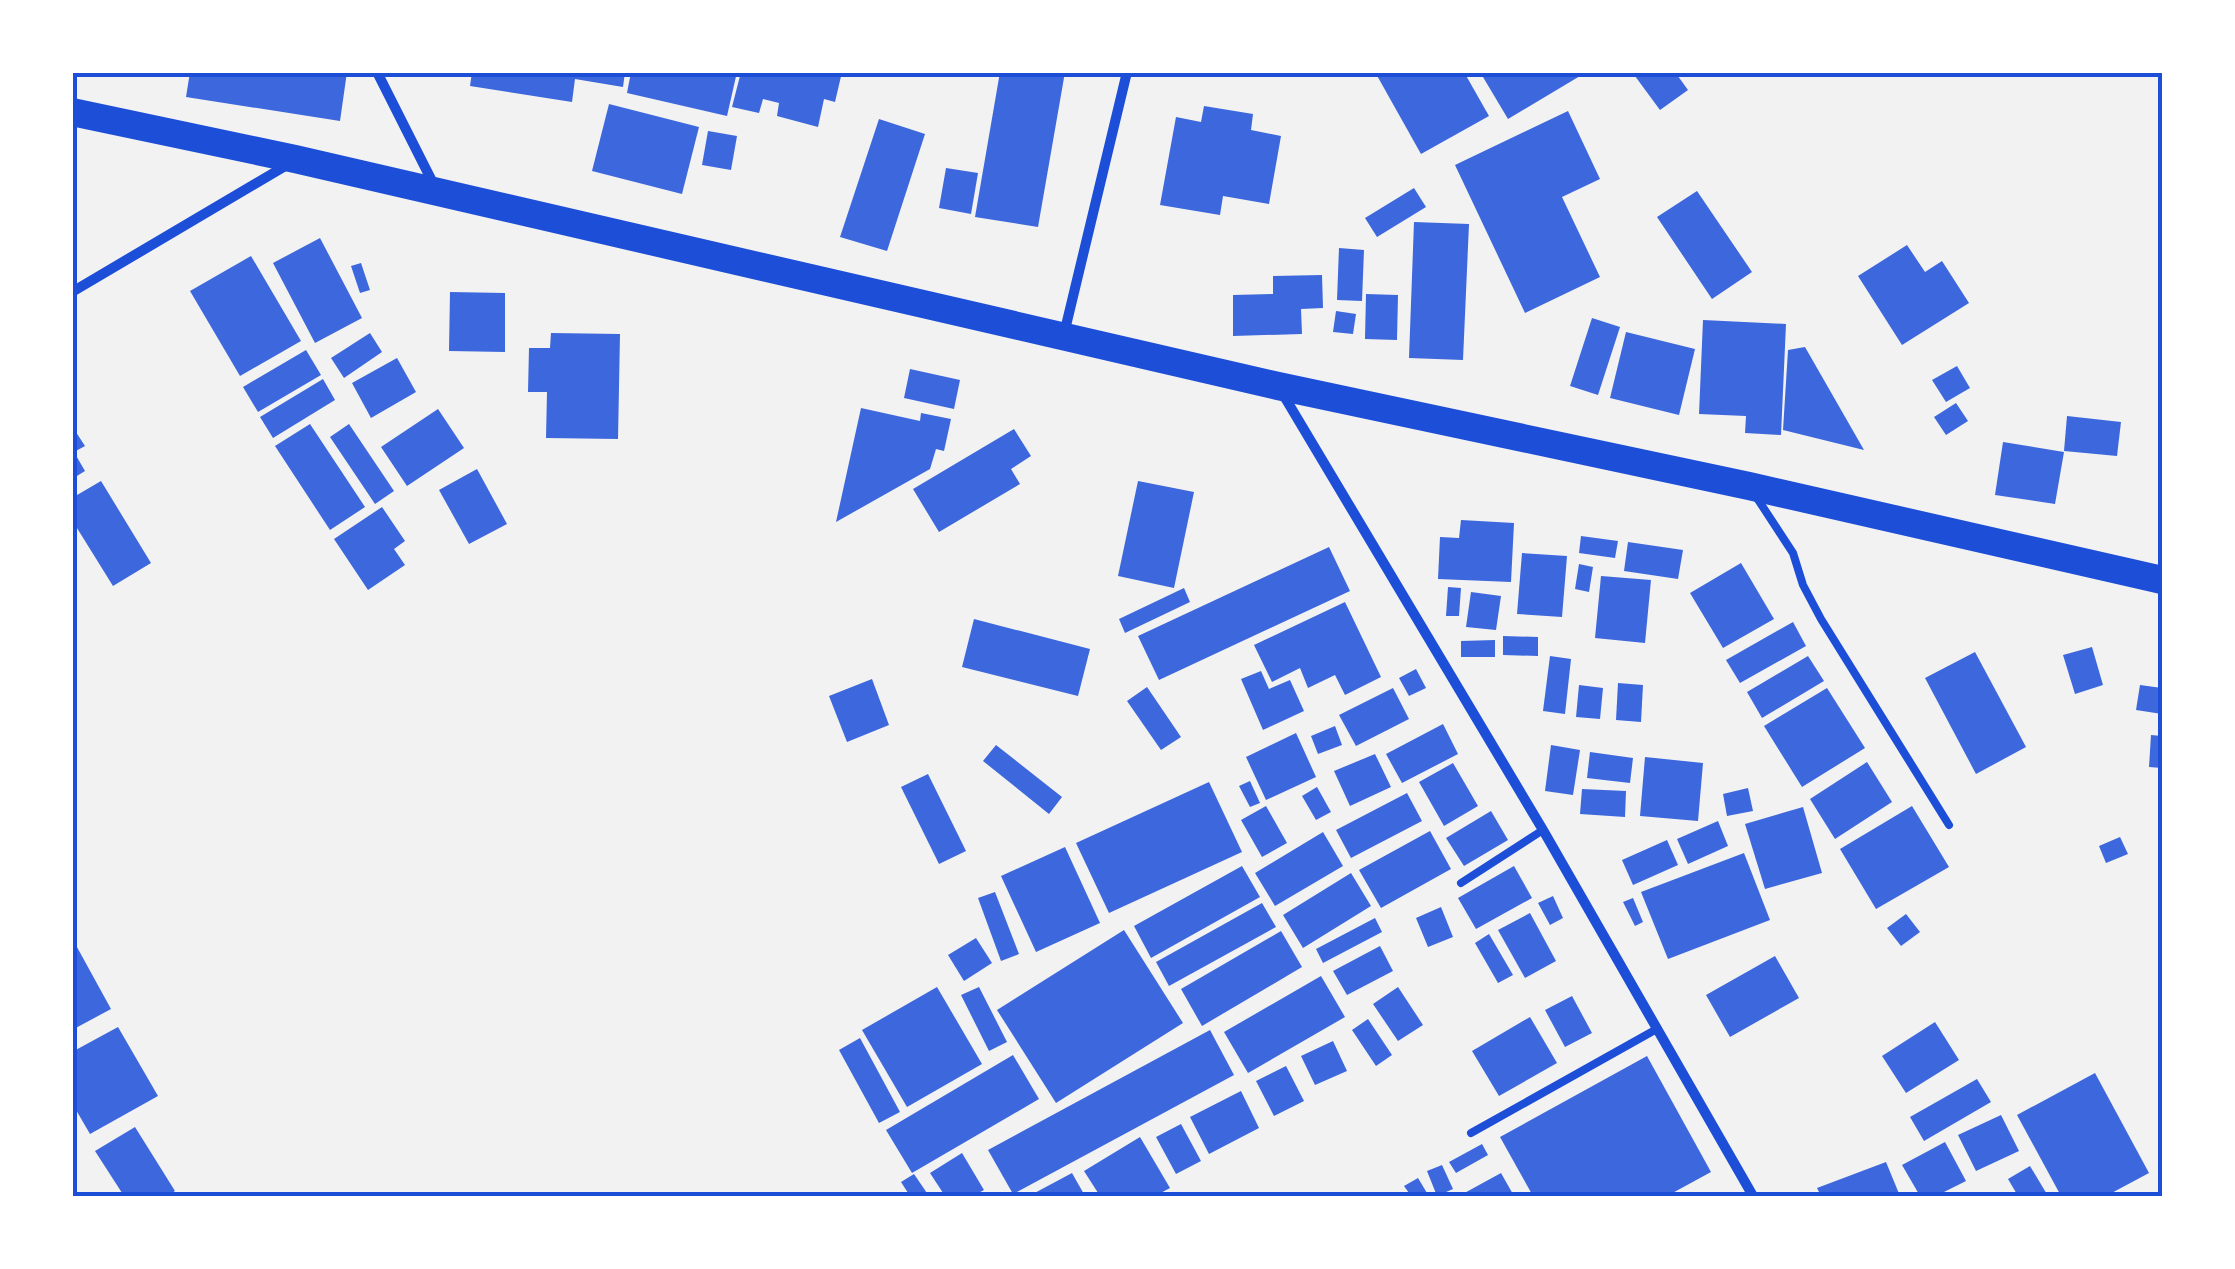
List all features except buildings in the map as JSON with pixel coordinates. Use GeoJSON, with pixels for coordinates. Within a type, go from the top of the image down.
{"type":"FeatureCollection","features":[{"type":"Feature","properties":{"kind":"highway"},"geometry":{"type":"LineString","coordinates":[[72,112],[1063,338],[2162,580]]}},
{"type":"Feature","properties":{"kind":"street"},"geometry":{"type":"LineString","coordinates":[[376,72],[438,194]]}},
{"type":"Feature","properties":{"kind":"street"},"geometry":{"type":"LineString","coordinates":[[1063,338],[1127,72]]}},
{"type":"Feature","properties":{"kind":"street"},"geometry":{"type":"LineString","coordinates":[[72,292],[295,160]]}},
{"type":"Feature","properties":{"kind":"street"},"geometry":{"type":"LineString","coordinates":[[1278,386],[1543,830],[1754,1196]]}},
{"type":"Feature","properties":{"kind":"lane"},"geometry":{"type":"LineString","coordinates":[[1749,486],[1793,552],[1802,585],[1821,618],[1949,825]]}},
{"type":"Feature","properties":{"kind":"lane"},"geometry":{"type":"LineString","coordinates":[[1460,884],[1543,830]]}},
{"type":"Feature","properties":{"kind":"lane"},"geometry":{"type":"LineString","coordinates":[[1470,1134],[1656,1030]]}}]}
